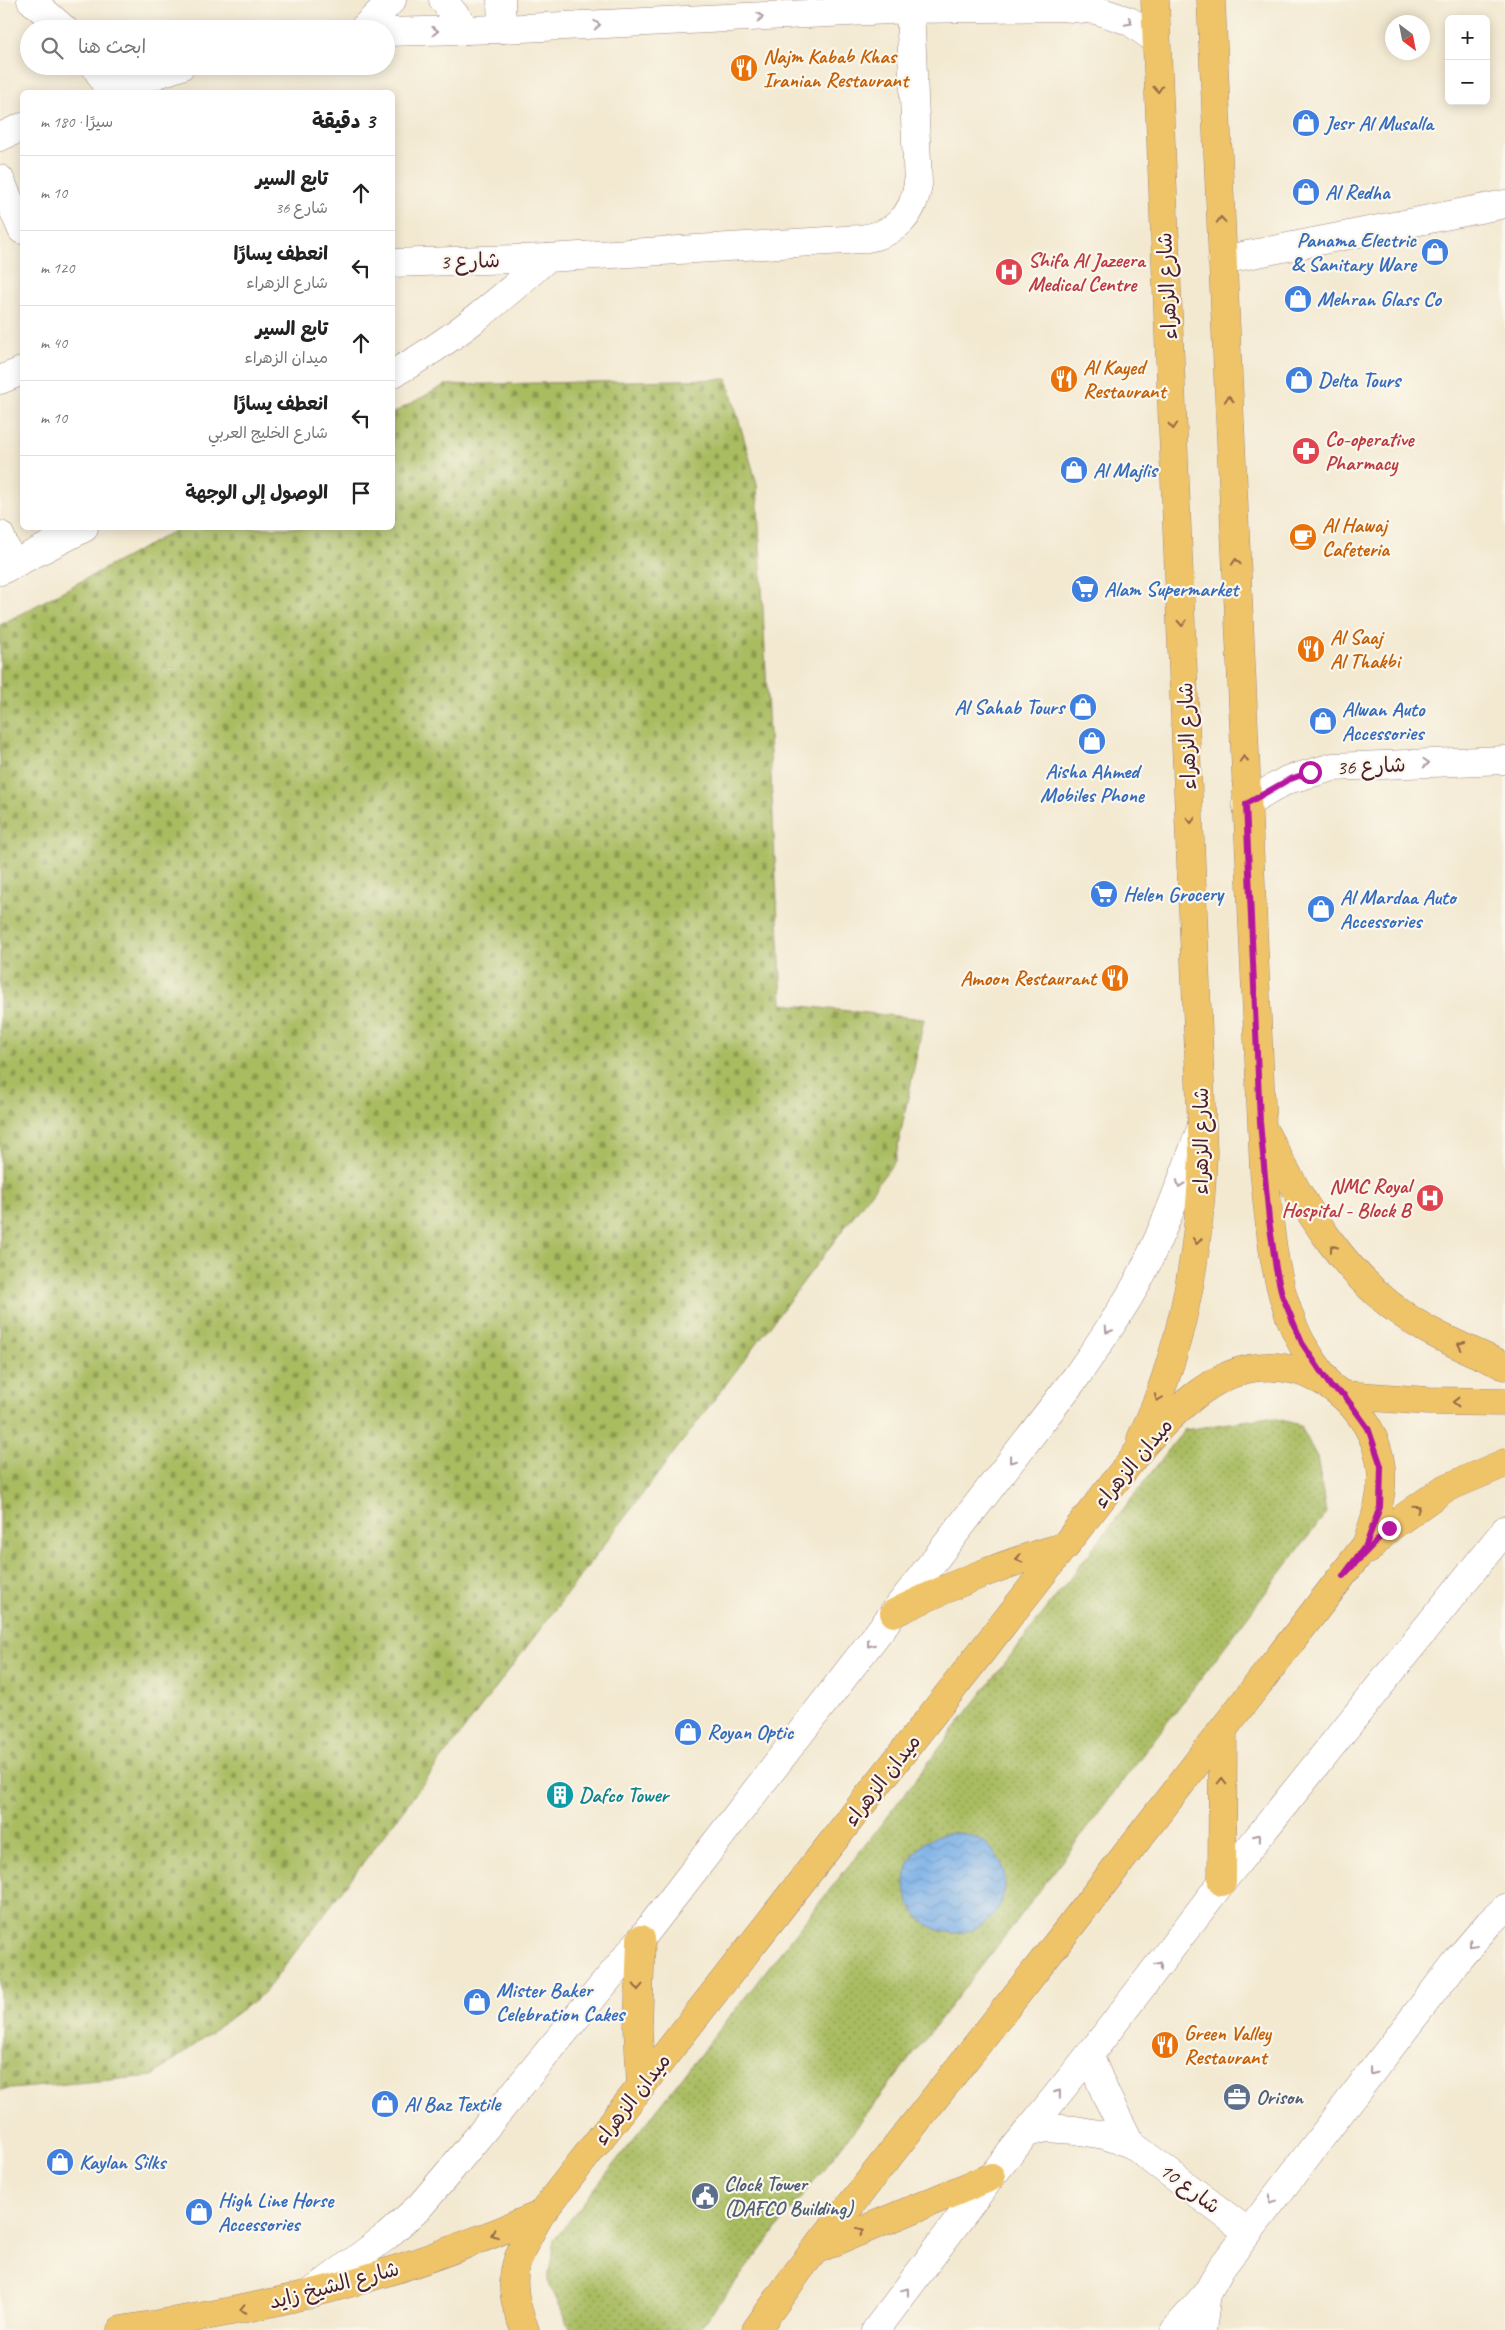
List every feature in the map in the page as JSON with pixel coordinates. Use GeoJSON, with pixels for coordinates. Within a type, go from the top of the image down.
{"type":"FeatureCollection","features":[{"type":"Feature","properties":{"kind":"main road","name":"شارع الزهراء"},"geometry":{"type":"LineString","coordinates":[[1131,1461],[1165,1382],[1188,1299],[1200,1214],[1203,1122],[1155,0]]}},
{"type":"Feature","properties":{"kind":"main road"},"geometry":{"type":"LineString","coordinates":[[1210,0],[1260,1122],[1269,1220],[1282,1295],[1302,1343],[1338,1391],[1428,1401],[1505,1402]]}},
{"type":"Feature","properties":{"kind":"main road"},"geometry":{"type":"LineString","coordinates":[[1260,1122],[1309,1213],[1337,1253],[1378,1295],[1425,1329],[1505,1366]]}},
{"type":"Feature","properties":{"kind":"main road","name":"ميدان الزهراء"},"geometry":{"type":"LineString","coordinates":[[525,2330],[516,2309],[512,2276],[522,2247],[540,2215],[1131,1461],[1178,1410],[1202,1392],[1234,1374],[1253,1368],[1274,1367],[1314,1376],[1338,1391],[1368,1428],[1381,1466],[1380,1507],[1366,1545],[816,2249],[756,2330]]}},
{"type":"Feature","properties":{"kind":"main road"},"geometry":{"type":"LineString","coordinates":[[1343,1576],[1389,1528],[1444,1489],[1505,1463]]}},
{"type":"Feature","properties":{"kind":"main road"},"geometry":{"type":"LineString","coordinates":[[894,1613],[976,1575],[1018,1559],[1066,1546]]}},
{"type":"Feature","properties":{"kind":"main road"},"geometry":{"type":"LineString","coordinates":[[1222,1730],[1222,1882]]}},
{"type":"Feature","properties":{"kind":"main road"},"geometry":{"type":"LineString","coordinates":[[641,1939],[638,1999],[641,2087]]}},
{"type":"Feature","properties":{"kind":"main road"},"geometry":{"type":"LineString","coordinates":[[816,2249],[991,2177]]}},
{"type":"Feature","properties":{"kind":"main road","name":"شارع الشيخ زايد"},"geometry":{"type":"LineString","coordinates":[[121,2330],[204,2317],[308,2295],[395,2270],[464,2246],[540,2215]]}},
{"type":"Feature","properties":{"kind":"street"},"geometry":{"type":"LineString","coordinates":[[32,0],[54,20]]}},
{"type":"Feature","properties":{"kind":"street"},"geometry":{"type":"LineString","coordinates":[[372,20],[392,0]]}},
{"type":"Feature","properties":{"kind":"street"},"geometry":{"type":"LineString","coordinates":[[443,0],[467,30]]}},
{"type":"Feature","properties":{"kind":"street"},"geometry":{"type":"LineString","coordinates":[[501,0],[502,29]]}},
{"type":"Feature","properties":{"kind":"street"},"geometry":{"type":"LineString","coordinates":[[395,32],[502,29],[910,8],[1027,7],[1096,10],[1129,20],[1156,40]]}},
{"type":"Feature","properties":{"kind":"street","name":"شارع 3"},"geometry":{"type":"LineString","coordinates":[[395,264],[547,258],[861,239],[876,237],[889,232],[901,223],[910,212],[916,199],[918,184],[910,8]]}},
{"type":"Feature","properties":{"kind":"street"},"geometry":{"type":"LineString","coordinates":[[100,75],[107,90]]}},
{"type":"Feature","properties":{"kind":"street"},"geometry":{"type":"LineString","coordinates":[[114,90],[156,75]]}},
{"type":"Feature","properties":{"kind":"street"},"geometry":{"type":"LineString","coordinates":[[0,137],[20,128]]}},
{"type":"Feature","properties":{"kind":"street"},"geometry":{"type":"LineString","coordinates":[[0,179],[20,225]]}},
{"type":"Feature","properties":{"kind":"street"},"geometry":{"type":"LineString","coordinates":[[1222,260],[1505,204]]}},
{"type":"Feature","properties":{"kind":"street"},"geometry":{"type":"LineString","coordinates":[[395,372],[452,336],[501,299],[547,258]]}},
{"type":"Feature","properties":{"kind":"street"},"geometry":{"type":"LineString","coordinates":[[0,380],[20,372]]}},
{"type":"Feature","properties":{"kind":"street"},"geometry":{"type":"LineString","coordinates":[[0,535],[6,567],[80,530]]}},
{"type":"Feature","properties":{"kind":"street","name":"شارع 36"},"geometry":{"type":"LineString","coordinates":[[1246,804],[1288,780],[1333,767],[1505,760]]}},
{"type":"Feature","properties":{"kind":"street"},"geometry":{"type":"LineString","coordinates":[[308,2295],[387,2236],[420,2206],[641,1939],[1076,1377],[1107,1332],[1136,1284],[1160,1234],[1203,1122]]}},
{"type":"Feature","properties":{"kind":"street"},"geometry":{"type":"LineString","coordinates":[[876,2330],[991,2177],[1089,2055],[1222,1882],[1505,1530]]}},
{"type":"Feature","properties":{"kind":"street"},"geometry":{"type":"LineString","coordinates":[[1175,2330],[1207,2293],[1221,2268],[1248,2232],[1460,1957],[1489,1923],[1505,1908]]}},
{"type":"Feature","properties":{"kind":"street","name":"شارع 10"},"geometry":{"type":"LineString","coordinates":[[1089,2055],[1106,2095],[1131,2144]]}},
{"type":"Feature","properties":{"kind":"street","name":"شارع 10"},"geometry":{"type":"LineString","coordinates":[[1027,2132],[1046,2128],[1076,2130],[1104,2135],[1131,2144],[1248,2232]]}},
{"type":"Feature","properties":{"kind":"street"},"geometry":{"type":"LineString","coordinates":[[1202,2330],[1207,2293]]}},
{"type":"Feature","properties":{"kind":"green space"},"geometry":{"type":"Polygon","coordinates":[[[727,379],[757,484],[782,1004],[924,1019],[895,1161],[265,1992],[153,2076],[0,2090],[0,625],[176,530],[395,530],[395,412],[445,385],[727,379]]]}},
{"type":"Feature","properties":{"kind":"green space"},"geometry":{"type":"Polygon","coordinates":[[[1269,1417],[1300,1425],[1317,1457],[1326,1513],[1005,1936],[698,2330],[571,2330],[548,2281],[554,2240],[872,1836],[1184,1430],[1269,1417]]]}},
{"type":"Feature","properties":{"kind":"water"},"geometry":{"type":"Polygon","coordinates":[[[955,1833],[965,1834],[983,1841],[997,1855],[1004,1873],[1004,1893],[997,1911],[983,1925],[965,1932],[955,1933],[945,1932],[927,1925],[913,1911],[906,1893],[905,1883],[906,1873],[913,1855],[927,1841],[945,1834],[955,1833]]]}},
{"type":"Feature","properties":{"kind":"place","name":"Najm Kabab Khas Iranian Restaurant"},"geometry":{"type":"Point","coordinates":[744,68]}},
{"type":"Feature","properties":{"kind":"place","name":"Jesr Al Musalla"},"geometry":{"type":"Point","coordinates":[1306,123]}},
{"type":"Feature","properties":{"kind":"place","name":"Al Redha"},"geometry":{"type":"Point","coordinates":[1306,192]}},
{"type":"Feature","properties":{"kind":"place","name":"Panama Electric & Sanitary Ware"},"geometry":{"type":"Point","coordinates":[1435,252]}},
{"type":"Feature","properties":{"kind":"place","name":"Shifa Al Jazeera Medical Centre"},"geometry":{"type":"Point","coordinates":[1009,272]}},
{"type":"Feature","properties":{"kind":"place","name":"Mehran Glass Co"},"geometry":{"type":"Point","coordinates":[1298,299]}},
{"type":"Feature","properties":{"kind":"place","name":"Al Kayed Restaurant"},"geometry":{"type":"Point","coordinates":[1064,379]}},
{"type":"Feature","properties":{"kind":"place","name":"Delta Tours"},"geometry":{"type":"Point","coordinates":[1299,380]}},
{"type":"Feature","properties":{"kind":"place","name":"Co-operative Pharmacy"},"geometry":{"type":"Point","coordinates":[1306,451]}},
{"type":"Feature","properties":{"kind":"place","name":"Al Majlis"},"geometry":{"type":"Point","coordinates":[1074,470]}},
{"type":"Feature","properties":{"kind":"place","name":"Al Hawaj Cafeteria"},"geometry":{"type":"Point","coordinates":[1303,537]}},
{"type":"Feature","properties":{"kind":"place","name":"Alam Supermarket"},"geometry":{"type":"Point","coordinates":[1085,589]}},
{"type":"Feature","properties":{"kind":"place","name":"Al Saaj Al Thakbi"},"geometry":{"type":"Point","coordinates":[1311,649]}},
{"type":"Feature","properties":{"kind":"place","name":"Al Sahab Tours"},"geometry":{"type":"Point","coordinates":[1083,707]}},
{"type":"Feature","properties":{"kind":"place","name":"Alwan Auto Accessories"},"geometry":{"type":"Point","coordinates":[1323,721]}},
{"type":"Feature","properties":{"kind":"place","name":"Aisha Ahmed Mobiles Phone"},"geometry":{"type":"Point","coordinates":[1092,741]}},
{"type":"Feature","properties":{"kind":"place","name":"Helen Grocery"},"geometry":{"type":"Point","coordinates":[1104,894]}},
{"type":"Feature","properties":{"kind":"place","name":"Al Mardaa Auto Accessories"},"geometry":{"type":"Point","coordinates":[1321,909]}},
{"type":"Feature","properties":{"kind":"place","name":"Amoon Restaurant"},"geometry":{"type":"Point","coordinates":[1115,978]}},
{"type":"Feature","properties":{"kind":"place","name":"NMC Royal Hospital - Block B"},"geometry":{"type":"Point","coordinates":[1430,1198]}},
{"type":"Feature","properties":{"kind":"place","name":"Royan Optic"},"geometry":{"type":"Point","coordinates":[688,1732]}},
{"type":"Feature","properties":{"kind":"place","name":"Dafco Tower"},"geometry":{"type":"Point","coordinates":[560,1795]}},
{"type":"Feature","properties":{"kind":"place","name":"Mister Baker Celebration Cakes"},"geometry":{"type":"Point","coordinates":[477,2002]}},
{"type":"Feature","properties":{"kind":"place","name":"Green Valley Restaurant"},"geometry":{"type":"Point","coordinates":[1165,2045]}},
{"type":"Feature","properties":{"kind":"place","name":"Orison"},"geometry":{"type":"Point","coordinates":[1237,2097]}},
{"type":"Feature","properties":{"kind":"place","name":"Al Baz Textile"},"geometry":{"type":"Point","coordinates":[385,2104]}},
{"type":"Feature","properties":{"kind":"place","name":"Kaylan Silks"},"geometry":{"type":"Point","coordinates":[60,2162]}},
{"type":"Feature","properties":{"kind":"place","name":"Clock Tower (DAFCO Building)"},"geometry":{"type":"Point","coordinates":[705,2196]}},
{"type":"Feature","properties":{"kind":"place","name":"High Line Horse Accessories"},"geometry":{"type":"Point","coordinates":[199,2212]}},
{"type":"Feature","properties":{"kind":"route"},"geometry":{"type":"LineString","coordinates":[[1310,772],[1267,790],[1246,804],[1260,1122],[1269,1220],[1276,1269],[1282,1295],[1291,1319],[1302,1343],[1331,1387],[1344,1395],[1368,1428],[1381,1466],[1380,1507],[1366,1545],[1343,1576],[1389,1528]]}}]}
